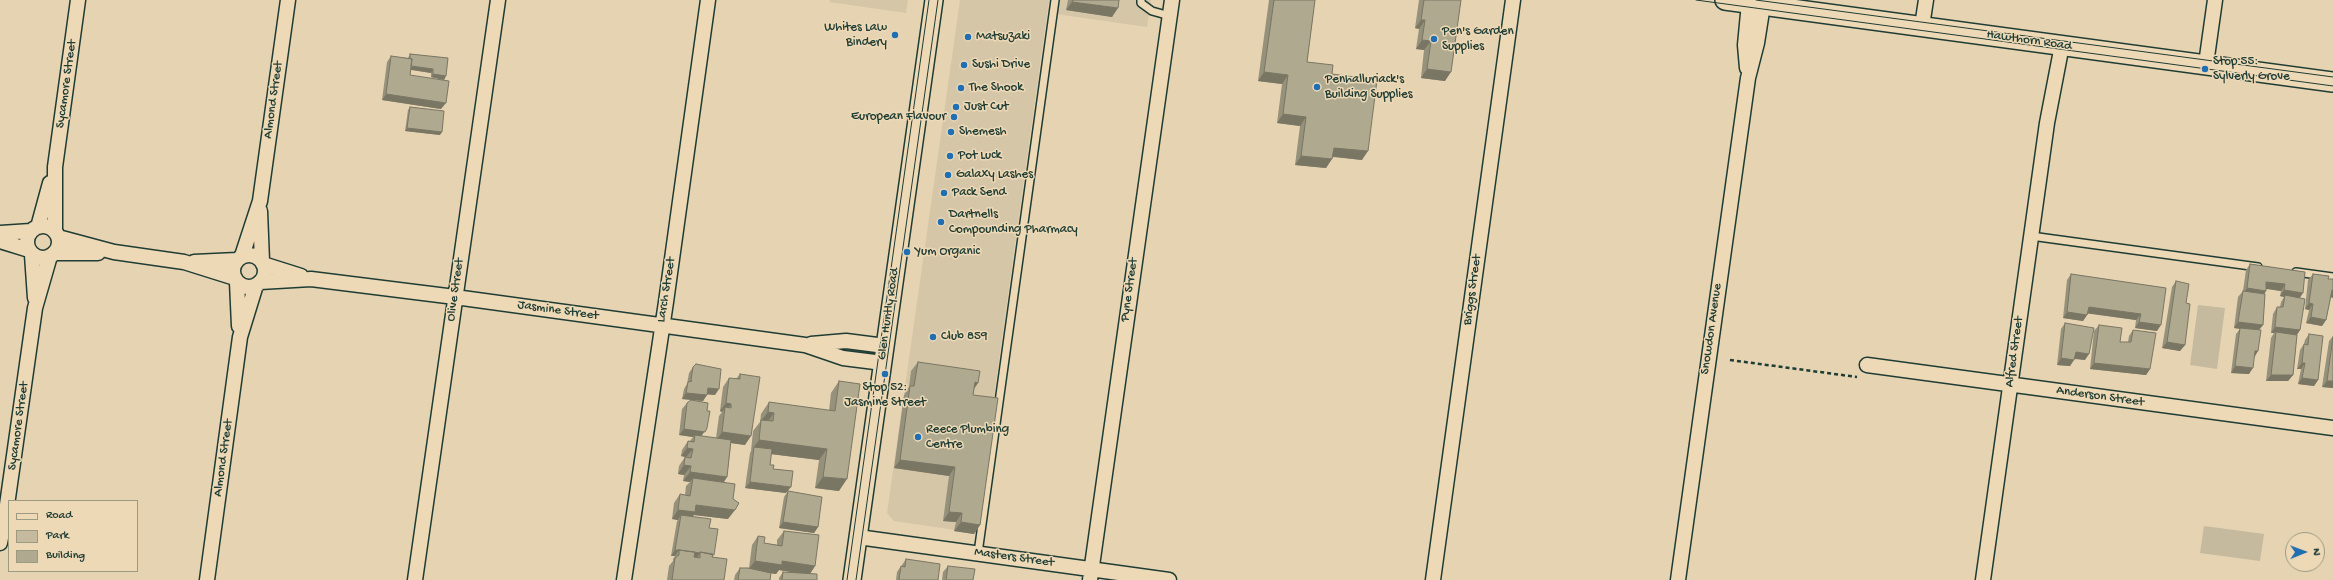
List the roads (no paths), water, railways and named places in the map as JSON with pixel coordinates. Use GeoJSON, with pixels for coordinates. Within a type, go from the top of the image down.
{"type":"FeatureCollection","features":[{"type":"Feature","properties":{"kind":"main road","name":"Hawthorn Road"},"geometry":{"type":"LineString","coordinates":[[1725,0],[2333,82]]}},
{"type":"Feature","properties":{"kind":"street","name":"Sycamore Street"},"geometry":{"type":"LineString","coordinates":[[56,234],[55,167],[78,0]]}},
{"type":"Feature","properties":{"kind":"street","name":"Almond Street"},"geometry":{"type":"LineString","coordinates":[[262,263],[260,201],[288,0]]}},
{"type":"Feature","properties":{"kind":"street","name":"Olive Street"},"geometry":{"type":"LineString","coordinates":[[415,580],[498,0]]}},
{"type":"Feature","properties":{"kind":"street","name":"Larch Street"},"geometry":{"type":"LineString","coordinates":[[624,580],[708,0]]}},
{"type":"Feature","properties":{"kind":"street","name":"Glen Huntly Road"},"geometry":{"type":"LineString","coordinates":[[852,580],[934,0]]}},
{"type":"Feature","properties":{"kind":"street","name":"Pyne Street"},"geometry":{"type":"LineString","coordinates":[[1091,575],[1172,0]]}},
{"type":"Feature","properties":{"kind":"street","name":"Briggs Street"},"geometry":{"type":"LineString","coordinates":[[1434,580],[1513,0]]}},
{"type":"Feature","properties":{"kind":"street"},"geometry":{"type":"LineString","coordinates":[[1922,26],[1926,0]]}},
{"type":"Feature","properties":{"kind":"street"},"geometry":{"type":"LineString","coordinates":[[2206,64],[2215,0]]}},
{"type":"Feature","properties":{"kind":"street","name":"Snowdon Avenue"},"geometry":{"type":"LineString","coordinates":[[1678,580],[1748,78],[1745,45],[1756,4]]}},
{"type":"Feature","properties":{"kind":"street","name":"Alfred Street"},"geometry":{"type":"LineString","coordinates":[[1983,580],[2058,44]]}},
{"type":"Feature","properties":{"kind":"street","name":"Sycamore Street"},"geometry":{"type":"LineString","coordinates":[[34,229],[55,167]]}},
{"type":"Feature","properties":{"kind":"street","name":"Almond Street"},"geometry":{"type":"LineString","coordinates":[[239,258],[260,201]]}},
{"type":"Feature","properties":{"kind":"street"},"geometry":{"type":"LineString","coordinates":[[0,233],[47,227],[56,234],[114,252],[184,262],[236,280],[246,286],[258,283],[264,273],[262,263],[253,255],[239,258],[184,262]]}},
{"type":"Feature","properties":{"kind":"street"},"geometry":{"type":"LineString","coordinates":[[30,252],[27,240],[34,229]]}},
{"type":"Feature","properties":{"kind":"street"},"geometry":{"type":"LineString","coordinates":[[52,255],[58,245],[56,234]]}},
{"type":"Feature","properties":{"kind":"street"},"geometry":{"type":"LineString","coordinates":[[0,241],[30,252],[41,258],[52,255],[114,252]]}},
{"type":"Feature","properties":{"kind":"street","name":"Sycamore Street"},"geometry":{"type":"LineString","coordinates":[[30,252],[35,308]]}},
{"type":"Feature","properties":{"kind":"street","name":"Sycamore Street"},"geometry":{"type":"LineString","coordinates":[[0,543],[6,512],[35,308],[52,255]]}},
{"type":"Feature","properties":{"kind":"street"},"geometry":{"type":"LineString","coordinates":[[236,280],[232,269],[239,258]]}},
{"type":"Feature","properties":{"kind":"street","name":"Jasmine Street"},"geometry":{"type":"LineString","coordinates":[[262,263],[311,279],[455,297],[805,345],[843,358],[883,363]]}},
{"type":"Feature","properties":{"kind":"street","name":"Jasmine Street"},"geometry":{"type":"LineString","coordinates":[[258,283],[311,279]]}},
{"type":"Feature","properties":{"kind":"street","name":"Almond Street"},"geometry":{"type":"LineString","coordinates":[[236,280],[240,337]]}},
{"type":"Feature","properties":{"kind":"street","name":"Almond Street"},"geometry":{"type":"LineString","coordinates":[[207,580],[240,337],[258,283]]}},
{"type":"Feature","properties":{"kind":"street","name":"Jasmine Street"},"geometry":{"type":"LineString","coordinates":[[805,345],[846,341],[885,346]]}},
{"type":"Feature","properties":{"kind":"street","name":"Anderson Street"},"geometry":{"type":"LineString","coordinates":[[1867,365],[2333,428]]}},
{"type":"Feature","properties":{"kind":"street","name":"Masters Street"},"geometry":{"type":"LineString","coordinates":[[858,537],[978,553],[1091,575],[1170,580]]}},
{"type":"Feature","properties":{"kind":"lane"},"geometry":{"type":"LineString","coordinates":[[978,553],[1055,0]]}},
{"type":"Feature","properties":{"kind":"lane"},"geometry":{"type":"LineString","coordinates":[[1141,0],[1141,3],[1152,11],[1170,16]]}},
{"type":"Feature","properties":{"kind":"lane"},"geometry":{"type":"LineString","coordinates":[[2031,236],[2270,269]]}},
{"type":"Feature","properties":{"kind":"lane"},"geometry":{"type":"LineString","coordinates":[[2286,271],[2333,277]]}},
{"type":"Feature","properties":{"kind":"tram line"},"geometry":{"type":"LineString","coordinates":[[847,580],[929,0]]}},
{"type":"Feature","properties":{"kind":"tram line"},"geometry":{"type":"LineString","coordinates":[[856,580],[938,0]]}},
{"type":"Feature","properties":{"kind":"tram line"},"geometry":{"type":"LineString","coordinates":[[1696,0],[2333,86]]}},
{"type":"Feature","properties":{"kind":"tram line"},"geometry":{"type":"LineString","coordinates":[[1756,0],[2333,77]]}},
{"type":"Feature","properties":{"kind":"place","name":"Whites Law Bindery"},"geometry":{"type":"Point","coordinates":[895,35]}},
{"type":"Feature","properties":{"kind":"place","name":"Matsuzaki"},"geometry":{"type":"Point","coordinates":[968,37]}},
{"type":"Feature","properties":{"kind":"place","name":"Pen's Garden Supplies"},"geometry":{"type":"Point","coordinates":[1434,39]}},
{"type":"Feature","properties":{"kind":"place","name":"Sushi Drive"},"geometry":{"type":"Point","coordinates":[964,65]}},
{"type":"Feature","properties":{"kind":"place","name":"Stop 55: Sylverly Grove"},"geometry":{"type":"Point","coordinates":[2205,69]}},
{"type":"Feature","properties":{"kind":"place","name":"Penhalluriack's Building Supplies"},"geometry":{"type":"Point","coordinates":[1317,87]}},
{"type":"Feature","properties":{"kind":"place","name":"The Shook"},"geometry":{"type":"Point","coordinates":[961,88]}},
{"type":"Feature","properties":{"kind":"place","name":"Just Cut"},"geometry":{"type":"Point","coordinates":[956,107]}},
{"type":"Feature","properties":{"kind":"place","name":"European Flavour"},"geometry":{"type":"Point","coordinates":[954,117]}},
{"type":"Feature","properties":{"kind":"place","name":"Shemesh"},"geometry":{"type":"Point","coordinates":[951,132]}},
{"type":"Feature","properties":{"kind":"place","name":"Pot Luck"},"geometry":{"type":"Point","coordinates":[950,156]}},
{"type":"Feature","properties":{"kind":"place","name":"Galaxy Lashes"},"geometry":{"type":"Point","coordinates":[948,175]}},
{"type":"Feature","properties":{"kind":"place","name":"Pack Send"},"geometry":{"type":"Point","coordinates":[944,193]}},
{"type":"Feature","properties":{"kind":"place","name":"Dartnells Compounding Pharmacy"},"geometry":{"type":"Point","coordinates":[941,222]}},
{"type":"Feature","properties":{"kind":"place","name":"Yum Organic"},"geometry":{"type":"Point","coordinates":[907,252]}},
{"type":"Feature","properties":{"kind":"place","name":"Club 859"},"geometry":{"type":"Point","coordinates":[933,337]}},
{"type":"Feature","properties":{"kind":"place","name":"Stop 52: Jasmine Street"},"geometry":{"type":"Point","coordinates":[885,374]}},
{"type":"Feature","properties":{"kind":"place","name":"Reece Plumbing Centre"},"geometry":{"type":"Point","coordinates":[918,437]}}]}
